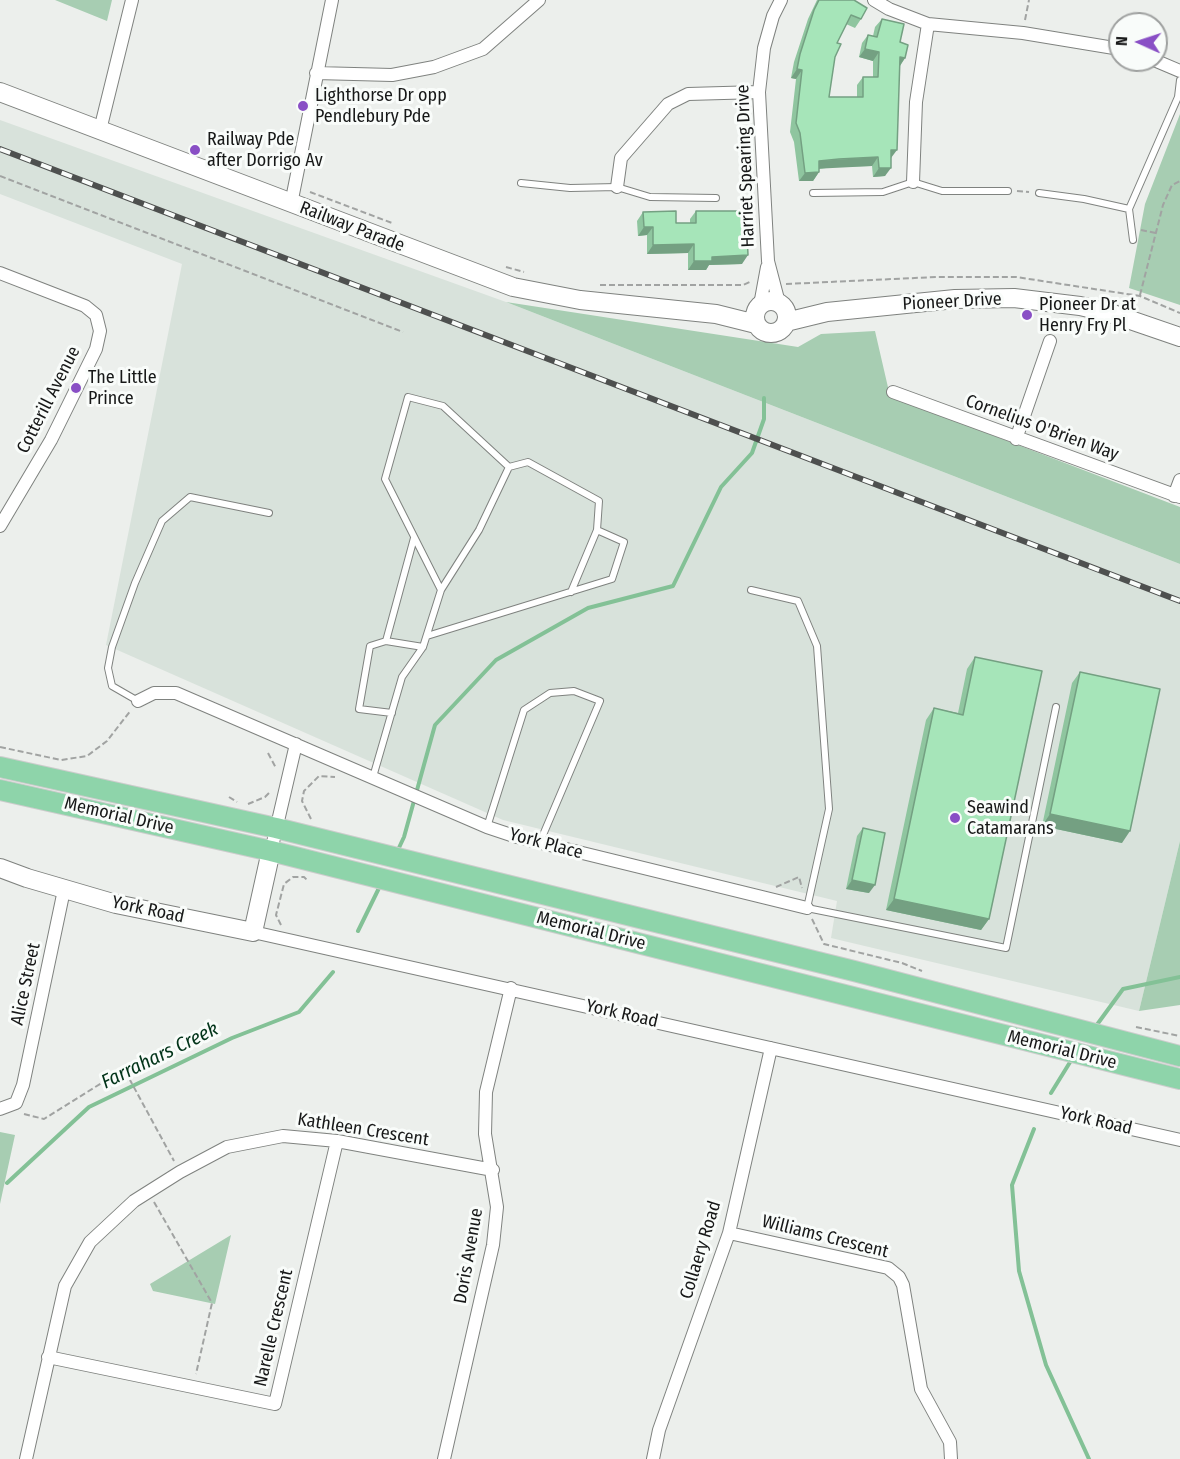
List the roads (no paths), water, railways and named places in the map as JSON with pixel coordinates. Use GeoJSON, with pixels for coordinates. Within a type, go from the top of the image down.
{"type":"FeatureCollection","features":[{"type":"Feature","properties":{"kind":"main road","name":"Railway Parade"},"geometry":{"type":"LineString","coordinates":[[0,92],[468,272],[523,290],[580,300],[716,314],[758,312]]}},
{"type":"Feature","properties":{"kind":"main road","name":"Pioneer Drive"},"geometry":{"type":"LineString","coordinates":[[783,310],[827,312],[955,299],[1014,298],[1080,306],[1110,313],[1180,337]]}},
{"type":"Feature","properties":{"kind":"main road"},"geometry":{"type":"LineString","coordinates":[[770,300],[783,310],[782,328],[772,333],[761,329],[758,312],[770,300]]}},
{"type":"Feature","properties":{"kind":"main road","name":"Memorial Drive"},"geometry":{"type":"LineString","coordinates":[[0,767],[276,828],[1180,1056]]}},
{"type":"Feature","properties":{"kind":"main road","name":"Memorial Drive"},"geometry":{"type":"LineString","coordinates":[[0,790],[271,851],[1180,1079]]}},
{"type":"Feature","properties":{"kind":"main road"},"geometry":{"type":"LineString","coordinates":[[253,932],[271,851]]}},
{"type":"Feature","properties":{"kind":"main road","name":"York Road"},"geometry":{"type":"LineString","coordinates":[[0,868],[64,890],[116,904],[253,932]]}},
{"type":"Feature","properties":{"kind":"street"},"geometry":{"type":"LineString","coordinates":[[100,130],[132,0]]}},
{"type":"Feature","properties":{"kind":"street"},"geometry":{"type":"LineString","coordinates":[[291,204],[332,0]]}},
{"type":"Feature","properties":{"kind":"street"},"geometry":{"type":"LineString","coordinates":[[316,73],[392,75],[434,67],[483,49],[539,0]]}},
{"type":"Feature","properties":{"kind":"street","name":"Harriet Spearing Drive"},"geometry":{"type":"LineString","coordinates":[[758,312],[769,284],[759,92],[764,48],[773,16],[781,0]]}},
{"type":"Feature","properties":{"kind":"street"},"geometry":{"type":"LineString","coordinates":[[874,0],[889,9],[928,24],[1023,33],[1108,47]]}},
{"type":"Feature","properties":{"kind":"street"},"geometry":{"type":"LineString","coordinates":[[913,183],[916,102],[928,24]]}},
{"type":"Feature","properties":{"kind":"street"},"geometry":{"type":"LineString","coordinates":[[617,187],[621,158],[668,104],[688,94],[759,92]]}},
{"type":"Feature","properties":{"kind":"street","name":"Cotterill Avenue"},"geometry":{"type":"LineString","coordinates":[[0,273],[85,306],[96,315],[100,331],[96,349],[51,440],[0,526]]}},
{"type":"Feature","properties":{"kind":"street","name":"Harriet Spearing Drive"},"geometry":{"type":"LineString","coordinates":[[769,284],[783,310]]}},
{"type":"Feature","properties":{"kind":"street"},"geometry":{"type":"LineString","coordinates":[[1016,439],[1050,341]]}},
{"type":"Feature","properties":{"kind":"street","name":"Cornelius O'Brien Way"},"geometry":{"type":"LineString","coordinates":[[893,392],[1016,439],[1177,496]]}},
{"type":"Feature","properties":{"kind":"street"},"geometry":{"type":"LineString","coordinates":[[1177,496],[1180,480]]}},
{"type":"Feature","properties":{"kind":"street","name":"York Place"},"geometry":{"type":"LineString","coordinates":[[138,701],[154,693],[176,693],[487,827],[540,843],[807,908]]}},
{"type":"Feature","properties":{"kind":"street"},"geometry":{"type":"LineString","coordinates":[[271,851],[296,744]]}},
{"type":"Feature","properties":{"kind":"street","name":"Alice Street"},"geometry":{"type":"LineString","coordinates":[[2,1108],[16,1103],[23,1085],[64,890]]}},
{"type":"Feature","properties":{"kind":"street","name":"York Road"},"geometry":{"type":"LineString","coordinates":[[253,932],[511,988],[1180,1140]]}},
{"type":"Feature","properties":{"kind":"street","name":"Doris Avenue"},"geometry":{"type":"LineString","coordinates":[[444,1459],[493,1245],[497,1207],[486,1134],[486,1092],[511,988]]}},
{"type":"Feature","properties":{"kind":"street","name":"Collaery Road"},"geometry":{"type":"LineString","coordinates":[[653,1459],[659,1430],[729,1233],[771,1048]]}},
{"type":"Feature","properties":{"kind":"street","name":"Kathleen Crescent"},"geometry":{"type":"LineString","coordinates":[[26,1459],[65,1286],[90,1242],[134,1201],[180,1172],[227,1147],[283,1136],[337,1141],[493,1170]]}},
{"type":"Feature","properties":{"kind":"street","name":"Narelle Crescent"},"geometry":{"type":"LineString","coordinates":[[48,1357],[275,1404],[337,1141]]}},
{"type":"Feature","properties":{"kind":"street","name":"Williams Crescent"},"geometry":{"type":"LineString","coordinates":[[729,1233],[888,1269],[898,1277],[903,1285],[921,1389],[950,1442],[951,1459]]}},
{"type":"Feature","properties":{"kind":"lane"},"geometry":{"type":"LineString","coordinates":[[1133,240],[1129,209],[1178,97],[1180,80]]}},
{"type":"Feature","properties":{"kind":"lane"},"geometry":{"type":"LineString","coordinates":[[521,183],[570,188],[617,187],[650,197],[716,198]]}},
{"type":"Feature","properties":{"kind":"lane"},"geometry":{"type":"LineString","coordinates":[[813,194],[883,192],[913,183],[942,191],[1008,191]]}},
{"type":"Feature","properties":{"kind":"lane"},"geometry":{"type":"LineString","coordinates":[[1039,192],[1129,209]]}},
{"type":"Feature","properties":{"kind":"lane"},"geometry":{"type":"LineString","coordinates":[[441,590],[385,479],[408,397],[443,406],[509,467]]}},
{"type":"Feature","properties":{"kind":"lane"},"geometry":{"type":"LineString","coordinates":[[373,778],[402,677],[423,647],[441,590],[479,530],[509,467],[528,462],[599,501],[597,530],[571,592]]}},
{"type":"Feature","properties":{"kind":"lane"},"geometry":{"type":"LineString","coordinates":[[138,701],[112,686],[108,668],[112,647],[135,583],[162,520],[190,497],[269,513]]}},
{"type":"Feature","properties":{"kind":"lane"},"geometry":{"type":"LineString","coordinates":[[427,636],[612,579],[624,542],[597,530]]}},
{"type":"Feature","properties":{"kind":"lane"},"geometry":{"type":"LineString","coordinates":[[386,641],[414,538]]}},
{"type":"Feature","properties":{"kind":"lane"},"geometry":{"type":"LineString","coordinates":[[751,590],[798,601],[817,646],[829,809],[807,908],[1006,948],[1056,707]]}},
{"type":"Feature","properties":{"kind":"lane"},"geometry":{"type":"LineString","coordinates":[[392,713],[359,709],[370,646],[386,641],[423,647]]}},
{"type":"Feature","properties":{"kind":"lane"},"geometry":{"type":"LineString","coordinates":[[487,827],[524,710],[550,693],[574,691],[600,701],[540,843]]}},
{"type":"Feature","properties":{"kind":"waterway","name":"Farrahars Creek"},"geometry":{"type":"LineString","coordinates":[[397,852],[404,837],[435,725],[496,660],[588,608],[673,586],[721,487],[752,453],[764,419],[764,398]]}},
{"type":"Feature","properties":{"kind":"waterway","name":"Farrahars Creek"},"geometry":{"type":"LineString","coordinates":[[358,931],[380,886]]}},
{"type":"Feature","properties":{"kind":"waterway","name":"Farrahars Creek"},"geometry":{"type":"LineString","coordinates":[[7,1183],[89,1107],[232,1038],[299,1012],[333,972]]}},
{"type":"Feature","properties":{"kind":"waterway"},"geometry":{"type":"LineString","coordinates":[[1096,1026],[1123,989],[1180,977]]}},
{"type":"Feature","properties":{"kind":"waterway"},"geometry":{"type":"LineString","coordinates":[[1051,1093],[1072,1059]]}},
{"type":"Feature","properties":{"kind":"waterway"},"geometry":{"type":"LineString","coordinates":[[1034,1129],[1012,1185],[1019,1271],[1046,1365],[1089,1459]]}},
{"type":"Feature","properties":{"kind":"railway"},"geometry":{"type":"LineString","coordinates":[[0,149],[1180,601]]}},
{"type":"Feature","properties":{"kind":"place","name":"Lighthorse Dr opp Pendlebury Pde"},"geometry":{"type":"Point","coordinates":[303,106]}},
{"type":"Feature","properties":{"kind":"place","name":"Railway Pde after Dorrigo Av"},"geometry":{"type":"Point","coordinates":[195,150]}},
{"type":"Feature","properties":{"kind":"place","name":"Pioneer Dr at Henry Fry Pl"},"geometry":{"type":"Point","coordinates":[1027,315]}},
{"type":"Feature","properties":{"kind":"place","name":"The Little Prince"},"geometry":{"type":"Point","coordinates":[76,388]}},
{"type":"Feature","properties":{"kind":"place","name":"Seawind Catamarans"},"geometry":{"type":"Point","coordinates":[955,818]}}]}
